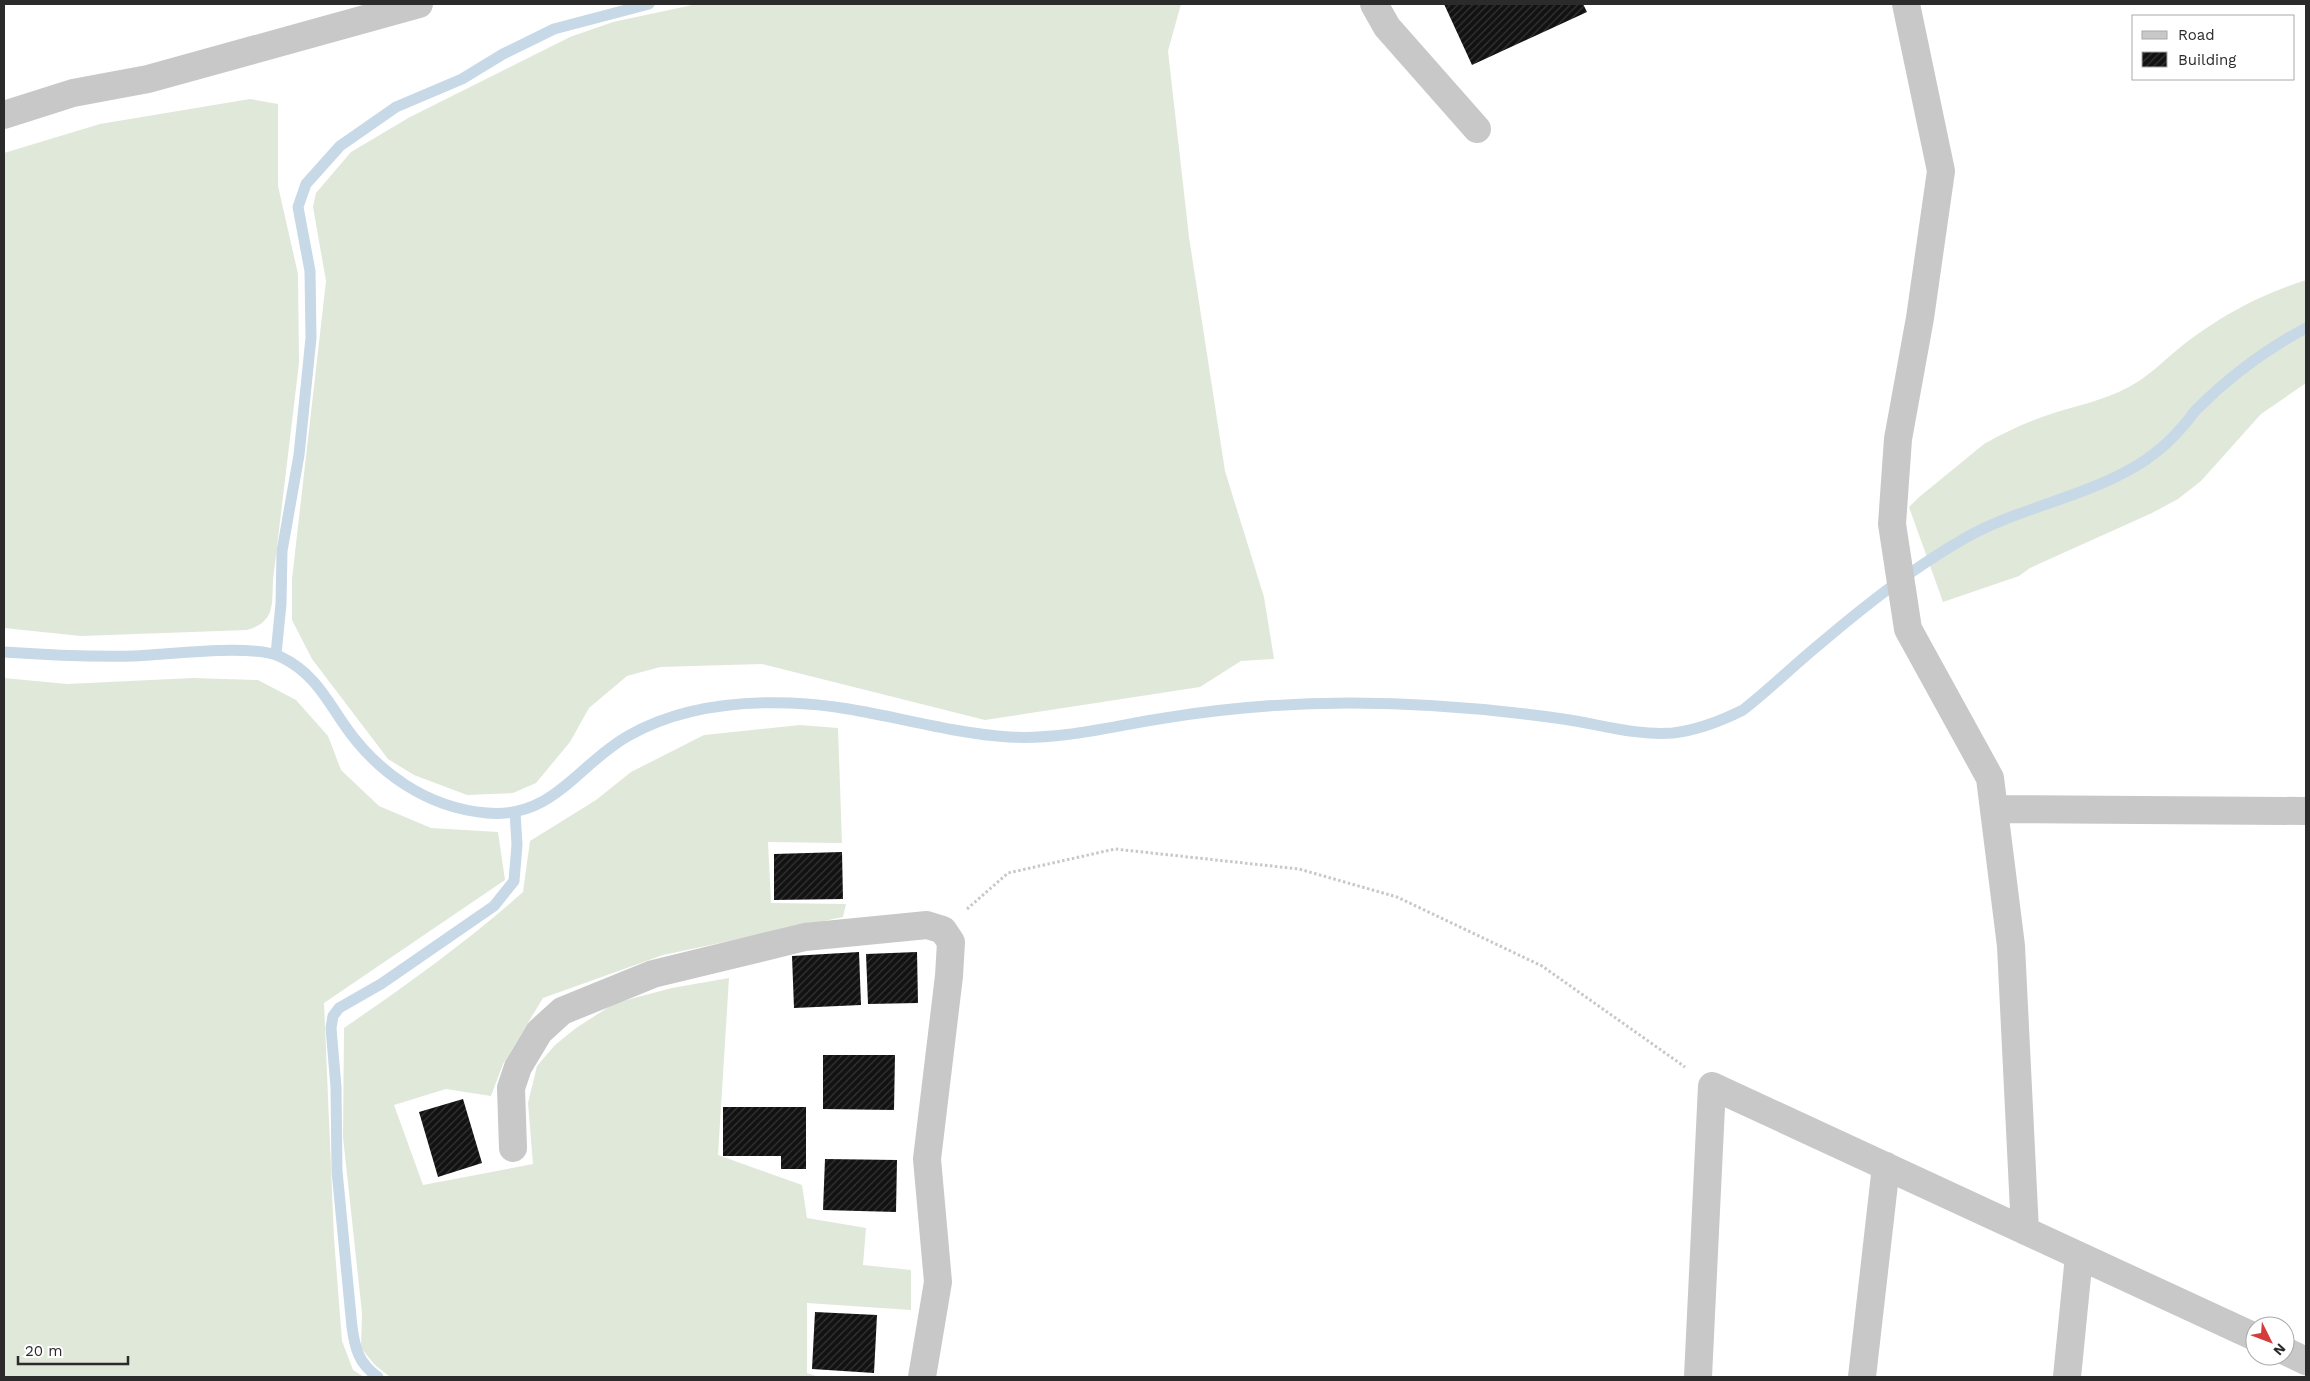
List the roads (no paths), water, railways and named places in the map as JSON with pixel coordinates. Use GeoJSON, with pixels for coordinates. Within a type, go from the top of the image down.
{"type":"FeatureCollection","features":[{"type":"Feature","properties":{"kind":"street"},"geometry":{"type":"LineString","coordinates":[[4,115],[73,93],[148,79],[419,4]]}},
{"type":"Feature","properties":{"kind":"street"},"geometry":{"type":"LineString","coordinates":[[1374,4],[1387,27],[1477,130]]}},
{"type":"Feature","properties":{"kind":"street"},"geometry":{"type":"LineString","coordinates":[[1906,4],[1941,171],[1920,318],[1898,438],[1892,524],[1908,629],[1990,778],[2011,946],[2025,1231]]}},
{"type":"Feature","properties":{"kind":"street"},"geometry":{"type":"LineString","coordinates":[[1994,810],[2306,811]]}},
{"type":"Feature","properties":{"kind":"street"},"geometry":{"type":"LineString","coordinates":[[513,1148],[511,1088],[518,1067],[539,1032],[562,1011],[653,974],[805,937],[927,926],[943,930],[951,942],[949,976],[928,1159],[938,1282],[922,1377]]}},
{"type":"Feature","properties":{"kind":"street"},"geometry":{"type":"LineString","coordinates":[[1698,1377],[1712,1086],[2245,1332]]}},
{"type":"Feature","properties":{"kind":"street"},"geometry":{"type":"LineString","coordinates":[[1862,1377],[1886,1166]]}},
{"type":"Feature","properties":{"kind":"street"},"geometry":{"type":"LineString","coordinates":[[2067,1377],[2079,1256]]}},
{"type":"Feature","properties":{"kind":"waterway"},"geometry":{"type":"LineString","coordinates":[[276,654],[281,604],[282,551],[299,455],[311,338],[310,271],[298,207],[306,184],[340,146],[396,107],[462,79],[503,54],[554,29],[649,4]]}},
{"type":"Feature","properties":{"kind":"waterway"},"geometry":{"type":"LineString","coordinates":[[4,652],[69,656],[134,656],[231,650],[268,653],[281,657],[301,669],[309,677],[356,741],[387,772],[424,795],[444,804],[465,810],[487,813],[510,813],[530,808],[547,799],[563,788],[610,748],[647,726],[706,708],[748,703],[790,703],[845,708],[954,730],[1009,737],[1049,736],[1088,732],[1188,714],[1234,709],[1281,705],[1350,703],[1430,705],[1510,712],[1645,733],[1673,733],[1691,730],[1743,710],[1873,600],[1910,573],[1967,537],[1989,526],[2082,492],[2126,472],[2147,459],[2171,439],[2197,409],[2235,375],[2276,345],[2306,328]]}},
{"type":"Feature","properties":{"kind":"waterway"},"geometry":{"type":"LineString","coordinates":[[378,1377],[362,1361],[352,1327],[337,1171],[336,1087],[331,1028],[333,1016],[339,1008],[381,984],[494,906],[514,881],[517,845],[515,812]]}}]}
